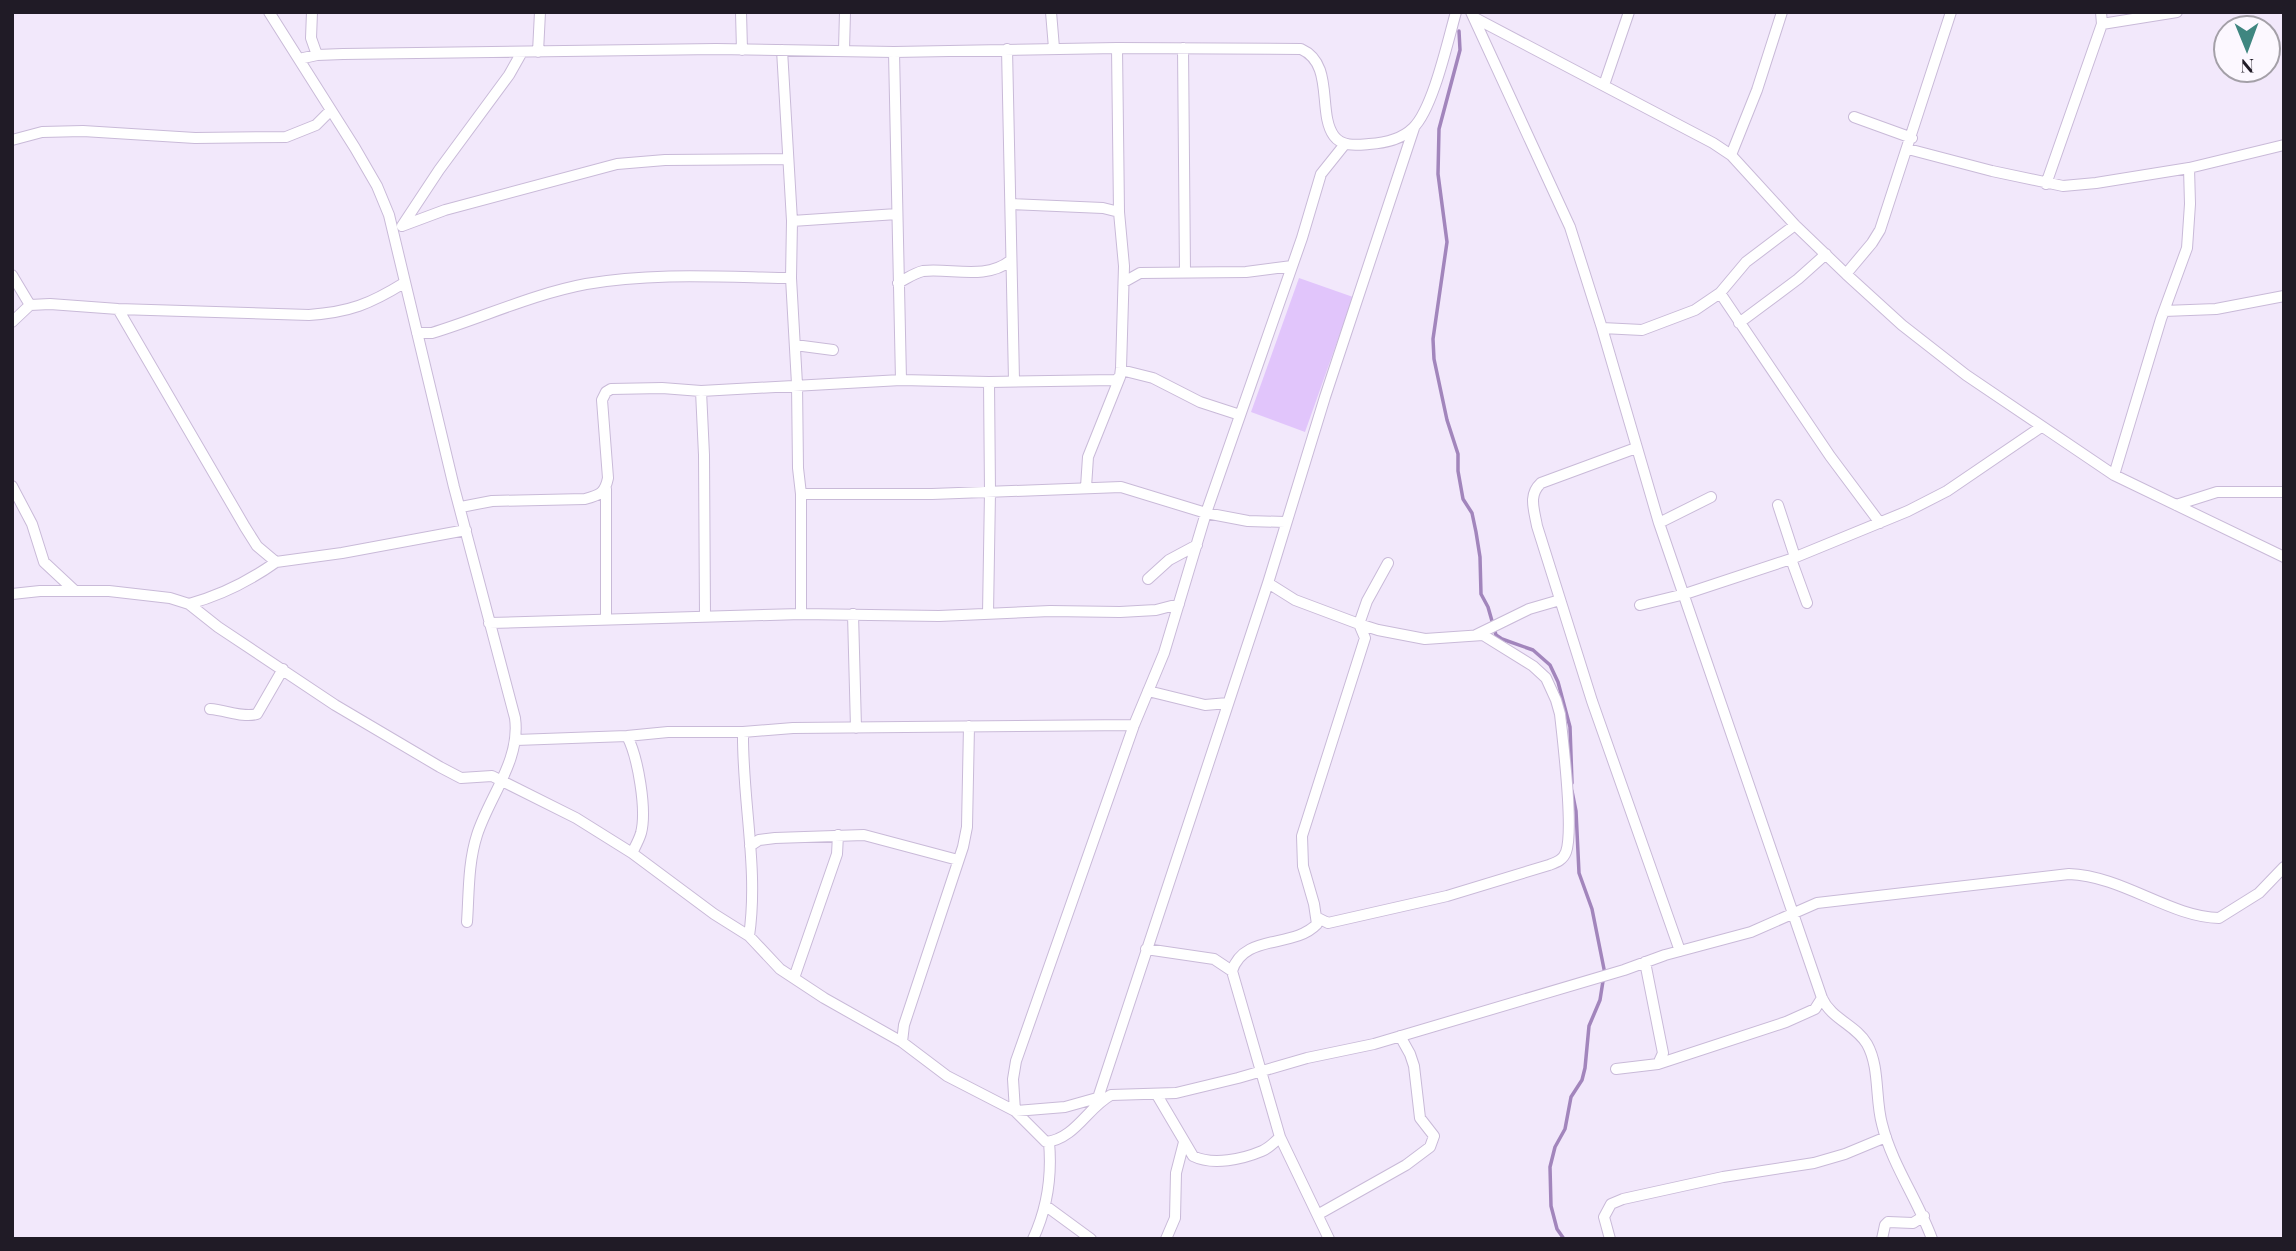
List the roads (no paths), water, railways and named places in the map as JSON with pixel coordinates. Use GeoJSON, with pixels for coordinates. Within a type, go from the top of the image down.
{"type":"FeatureCollection","features":[{"type":"Feature","properties":{"kind":"street"},"geometry":{"type":"LineString","coordinates":[[269,12],[377,186],[389,215],[398,228],[404,283],[512,707],[516,740],[471,855],[467,922]]}},
{"type":"Feature","properties":{"kind":"street"},"geometry":{"type":"LineString","coordinates":[[312,12],[311,38],[317,55]]}},
{"type":"Feature","properties":{"kind":"street"},"geometry":{"type":"LineString","coordinates":[[538,52],[540,12]]}},
{"type":"Feature","properties":{"kind":"street"},"geometry":{"type":"LineString","coordinates":[[741,12],[742,50]]}},
{"type":"Feature","properties":{"kind":"street"},"geometry":{"type":"LineString","coordinates":[[844,50],[845,12]]}},
{"type":"Feature","properties":{"kind":"street"},"geometry":{"type":"LineString","coordinates":[[1051,12],[1054,48]]}},
{"type":"Feature","properties":{"kind":"street"},"geometry":{"type":"LineString","coordinates":[[1094,1110],[1268,583],[1285,522],[1414,127],[1424,113],[1456,12]]}},
{"type":"Feature","properties":{"kind":"street"},"geometry":{"type":"LineString","coordinates":[[1604,85],[1629,12]]}},
{"type":"Feature","properties":{"kind":"street"},"geometry":{"type":"LineString","coordinates":[[1731,155],[1782,12]]}},
{"type":"Feature","properties":{"kind":"street"},"geometry":{"type":"LineString","coordinates":[[1846,274],[1880,230],[1951,12]]}},
{"type":"Feature","properties":{"kind":"street"},"geometry":{"type":"LineString","coordinates":[[2046,184],[2102,18],[2177,12]]}},
{"type":"Feature","properties":{"kind":"street"},"geometry":{"type":"LineString","coordinates":[[1473,15],[1731,155],[1795,225],[1846,274],[1902,325],[1966,375],[2114,475],[2284,557]]}},
{"type":"Feature","properties":{"kind":"street"},"geometry":{"type":"LineString","coordinates":[[1473,15],[1570,227],[1659,523],[1822,998],[1829,1011],[1851,1028],[1867,1046],[1873,1066],[1882,1126],[1932,1239]]}},
{"type":"Feature","properties":{"kind":"street"},"geometry":{"type":"LineString","coordinates":[[1086,487],[1088,457],[1120,373],[1124,266],[1119,212],[1117,48]]}},
{"type":"Feature","properties":{"kind":"street"},"geometry":{"type":"LineString","coordinates":[[1183,48],[1185,272]]}},
{"type":"Feature","properties":{"kind":"street"},"geometry":{"type":"LineString","coordinates":[[1007,49],[1014,380]]}},
{"type":"Feature","properties":{"kind":"street"},"geometry":{"type":"LineString","coordinates":[[299,59],[317,55],[742,50],[1304,50],[1312,57],[1319,70],[1330,129],[1336,139],[1345,144],[1387,142],[1397,139],[1414,127]]}},
{"type":"Feature","properties":{"kind":"street"},"geometry":{"type":"LineString","coordinates":[[782,50],[792,221],[791,278],[801,494],[801,614]]}},
{"type":"Feature","properties":{"kind":"street"},"geometry":{"type":"LineString","coordinates":[[398,228],[509,75],[522,52]]}},
{"type":"Feature","properties":{"kind":"street"},"geometry":{"type":"LineString","coordinates":[[894,52],[901,380]]}},
{"type":"Feature","properties":{"kind":"street"},"geometry":{"type":"LineString","coordinates":[[12,141],[42,132],[83,131],[183,137],[286,137],[316,125],[331,110]]}},
{"type":"Feature","properties":{"kind":"street"},"geometry":{"type":"LineString","coordinates":[[1854,117],[1910,143],[2046,184],[2063,186],[2189,168],[2284,145]]}},
{"type":"Feature","properties":{"kind":"street"},"geometry":{"type":"LineString","coordinates":[[1015,1111],[1013,1079],[1016,1061],[1134,725],[1164,653],[1206,513],[1321,174],[1345,144]]}},
{"type":"Feature","properties":{"kind":"street"},"geometry":{"type":"LineString","coordinates":[[398,228],[445,210],[617,164],[665,160],[788,159]]}},
{"type":"Feature","properties":{"kind":"street"},"geometry":{"type":"LineString","coordinates":[[2114,475],[2164,311],[2187,248],[2189,168]]}},
{"type":"Feature","properties":{"kind":"street"},"geometry":{"type":"LineString","coordinates":[[1011,204],[1103,208],[1119,212]]}},
{"type":"Feature","properties":{"kind":"street"},"geometry":{"type":"LineString","coordinates":[[792,221],[897,214]]}},
{"type":"Feature","properties":{"kind":"street"},"geometry":{"type":"LineString","coordinates":[[1602,328],[1635,331],[1649,329],[1695,310],[1720,293],[1746,262],[1795,225]]}},
{"type":"Feature","properties":{"kind":"street"},"geometry":{"type":"LineString","coordinates":[[1739,323],[1779,294],[1826,254]]}},
{"type":"Feature","properties":{"kind":"street"},"geometry":{"type":"LineString","coordinates":[[898,283],[923,271],[988,271],[1002,268],[1010,261]]}},
{"type":"Feature","properties":{"kind":"street"},"geometry":{"type":"LineString","coordinates":[[1124,266],[1140,273],[1246,272],[1292,266]]}},
{"type":"Feature","properties":{"kind":"street"},"geometry":{"type":"LineString","coordinates":[[1124,282],[1140,273]]}},
{"type":"Feature","properties":{"kind":"street"},"geometry":{"type":"LineString","coordinates":[[12,275],[30,305]]}},
{"type":"Feature","properties":{"kind":"street"},"geometry":{"type":"LineString","coordinates":[[417,333],[432,332],[548,293],[605,281],[644,278],[791,278]]}},
{"type":"Feature","properties":{"kind":"street"},"geometry":{"type":"LineString","coordinates":[[12,322],[30,305],[61,304],[118,309],[309,315],[354,309],[374,301],[404,283]]}},
{"type":"Feature","properties":{"kind":"street"},"geometry":{"type":"LineString","coordinates":[[1720,293],[1830,457],[1880,523]]}},
{"type":"Feature","properties":{"kind":"street"},"geometry":{"type":"LineString","coordinates":[[2164,311],[2216,309],[2284,296]]}},
{"type":"Feature","properties":{"kind":"street"},"geometry":{"type":"LineString","coordinates":[[118,309],[245,527],[257,545],[276,562]]}},
{"type":"Feature","properties":{"kind":"street"},"geometry":{"type":"LineString","coordinates":[[795,345],[833,349]]}},
{"type":"Feature","properties":{"kind":"street"},"geometry":{"type":"LineString","coordinates":[[606,619],[608,478],[602,400],[606,392],[631,388],[701,391],[901,380],[1109,382],[1120,373],[1153,378],[1200,402],[1240,415]]}},
{"type":"Feature","properties":{"kind":"street"},"geometry":{"type":"LineString","coordinates":[[988,614],[989,382]]}},
{"type":"Feature","properties":{"kind":"street"},"geometry":{"type":"LineString","coordinates":[[701,391],[705,616]]}},
{"type":"Feature","properties":{"kind":"street"},"geometry":{"type":"LineString","coordinates":[[1640,605],[1685,594],[1793,558],[1880,523],[1947,491],[2041,427]]}},
{"type":"Feature","properties":{"kind":"street"},"geometry":{"type":"LineString","coordinates":[[1636,448],[1551,477],[1535,488],[1533,499],[1537,526],[1592,701],[1680,951]]}},
{"type":"Feature","properties":{"kind":"street"},"geometry":{"type":"LineString","coordinates":[[12,486],[32,524],[44,562],[74,590]]}},
{"type":"Feature","properties":{"kind":"street"},"geometry":{"type":"LineString","coordinates":[[801,494],[1128,488],[1206,513],[1248,521],[1285,522]]}},
{"type":"Feature","properties":{"kind":"street"},"geometry":{"type":"LineString","coordinates":[[461,507],[492,501],[585,499],[599,495],[606,489]]}},
{"type":"Feature","properties":{"kind":"street"},"geometry":{"type":"LineString","coordinates":[[2176,505],[2217,492],[2284,492]]}},
{"type":"Feature","properties":{"kind":"street"},"geometry":{"type":"LineString","coordinates":[[1659,523],[1710,497]]}},
{"type":"Feature","properties":{"kind":"street"},"geometry":{"type":"LineString","coordinates":[[1778,505],[1807,603]]}},
{"type":"Feature","properties":{"kind":"street"},"geometry":{"type":"LineString","coordinates":[[189,604],[233,589],[276,562],[466,530]]}},
{"type":"Feature","properties":{"kind":"street"},"geometry":{"type":"LineString","coordinates":[[1148,579],[1169,560],[1197,545]]}},
{"type":"Feature","properties":{"kind":"street"},"geometry":{"type":"LineString","coordinates":[[1329,1239],[1319,1213],[1280,1137],[1232,971],[1236,960],[1251,948],[1303,934],[1317,924],[1318,918],[1303,866],[1302,836],[1365,643],[1359,624],[1367,601],[1388,563]]}},
{"type":"Feature","properties":{"kind":"street"},"geometry":{"type":"LineString","coordinates":[[1268,583],[1295,600],[1378,630],[1425,639],[1476,635],[1487,637],[1539,670],[1553,691],[1560,714],[1568,811],[1566,853],[1560,860],[1447,896],[1328,923],[1318,918]]}},
{"type":"Feature","properties":{"kind":"street"},"geometry":{"type":"LineString","coordinates":[[12,594],[74,590],[152,595],[189,604],[218,627],[361,721],[440,767],[461,778],[492,776],[576,818],[632,853],[714,914],[749,936],[780,969],[824,998],[902,1042],[947,1076],[1015,1111],[1044,1141],[1049,1142],[1069,1132],[1104,1099],[1123,1094],[1157,1095],[1203,1087],[1400,1036],[1751,932],[1817,903],[2070,874],[2108,881],[2188,912],[2219,918],[2259,893],[2284,867]]}},
{"type":"Feature","properties":{"kind":"street"},"geometry":{"type":"LineString","coordinates":[[1476,635],[1529,609],[1560,600]]}},
{"type":"Feature","properties":{"kind":"street"},"geometry":{"type":"LineString","coordinates":[[489,623],[801,614],[939,616],[1050,611],[1147,611],[1178,604]]}},
{"type":"Feature","properties":{"kind":"street"},"geometry":{"type":"LineString","coordinates":[[853,614],[856,728]]}},
{"type":"Feature","properties":{"kind":"street"},"geometry":{"type":"LineString","coordinates":[[210,709],[227,710],[245,716],[257,715],[283,669]]}},
{"type":"Feature","properties":{"kind":"street"},"geometry":{"type":"LineString","coordinates":[[1147,691],[1205,705],[1228,703]]}},
{"type":"Feature","properties":{"kind":"street"},"geometry":{"type":"LineString","coordinates":[[516,740],[793,728],[1134,725]]}},
{"type":"Feature","properties":{"kind":"street"},"geometry":{"type":"LineString","coordinates":[[902,1042],[904,1025],[967,827],[969,726]]}},
{"type":"Feature","properties":{"kind":"street"},"geometry":{"type":"LineString","coordinates":[[743,732],[750,846],[749,936]]}},
{"type":"Feature","properties":{"kind":"street"},"geometry":{"type":"LineString","coordinates":[[627,736],[635,760],[642,817],[641,832],[632,853]]}},
{"type":"Feature","properties":{"kind":"street"},"geometry":{"type":"LineString","coordinates":[[794,978],[837,854],[838,835]]}},
{"type":"Feature","properties":{"kind":"street"},"geometry":{"type":"LineString","coordinates":[[750,846],[759,839],[864,835],[958,860]]}},
{"type":"Feature","properties":{"kind":"street"},"geometry":{"type":"LineString","coordinates":[[1146,949],[1214,959],[1232,971]]}},
{"type":"Feature","properties":{"kind":"street"},"geometry":{"type":"LineString","coordinates":[[1645,962],[1663,1054],[1658,1064]]}},
{"type":"Feature","properties":{"kind":"street"},"geometry":{"type":"LineString","coordinates":[[1616,1069],[1658,1064],[1804,1015],[1815,1009],[1822,998]]}},
{"type":"Feature","properties":{"kind":"street"},"geometry":{"type":"LineString","coordinates":[[1319,1213],[1406,1165],[1432,1144],[1434,1136],[1420,1118],[1410,1054],[1400,1036]]}},
{"type":"Feature","properties":{"kind":"street"},"geometry":{"type":"LineString","coordinates":[[1105,1077],[1123,1094]]}},
{"type":"Feature","properties":{"kind":"street"},"geometry":{"type":"LineString","coordinates":[[1157,1095],[1184,1142],[1194,1156],[1202,1161],[1216,1161],[1262,1151],[1280,1137]]}},
{"type":"Feature","properties":{"kind":"street"},"geometry":{"type":"LineString","coordinates":[[1015,1111],[1065,1107],[1097,1098]]}},
{"type":"Feature","properties":{"kind":"street"},"geometry":{"type":"LineString","coordinates":[[1609,1239],[1604,1217],[1611,1204],[1623,1199],[1723,1177],[1814,1163],[1886,1137]]}},
{"type":"Feature","properties":{"kind":"street"},"geometry":{"type":"LineString","coordinates":[[1033,1239],[1046,1206],[1051,1155],[1049,1142]]}},
{"type":"Feature","properties":{"kind":"street"},"geometry":{"type":"LineString","coordinates":[[1166,1239],[1175,1219],[1176,1174],[1184,1142]]}},
{"type":"Feature","properties":{"kind":"street"},"geometry":{"type":"LineString","coordinates":[[1046,1206],[1091,1239]]}},
{"type":"Feature","properties":{"kind":"street"},"geometry":{"type":"LineString","coordinates":[[1882,1239],[1886,1223],[1913,1223],[1924,1216]]}},
{"type":"Feature","properties":{"kind":"waterway"},"geometry":{"type":"LineString","coordinates":[[1459,31],[1460,50],[1439,129],[1438,174],[1447,242],[1433,339],[1434,359],[1447,420],[1458,454],[1463,499],[1472,513],[1476,532],[1481,594],[1488,607],[1496,635],[1533,650],[1550,665],[1558,682],[1570,727],[1572,783]]}},
{"type":"Feature","properties":{"kind":"waterway"},"geometry":{"type":"LineString","coordinates":[[1572,791],[1576,811],[1579,873],[1592,909],[1605,974]]}},
{"type":"Feature","properties":{"kind":"waterway"},"geometry":{"type":"LineString","coordinates":[[1564,1239],[1557,1229],[1551,1206],[1550,1167],[1555,1147],[1565,1129],[1571,1097],[1582,1080],[1589,1026],[1600,1000],[1603,981]]}}]}
